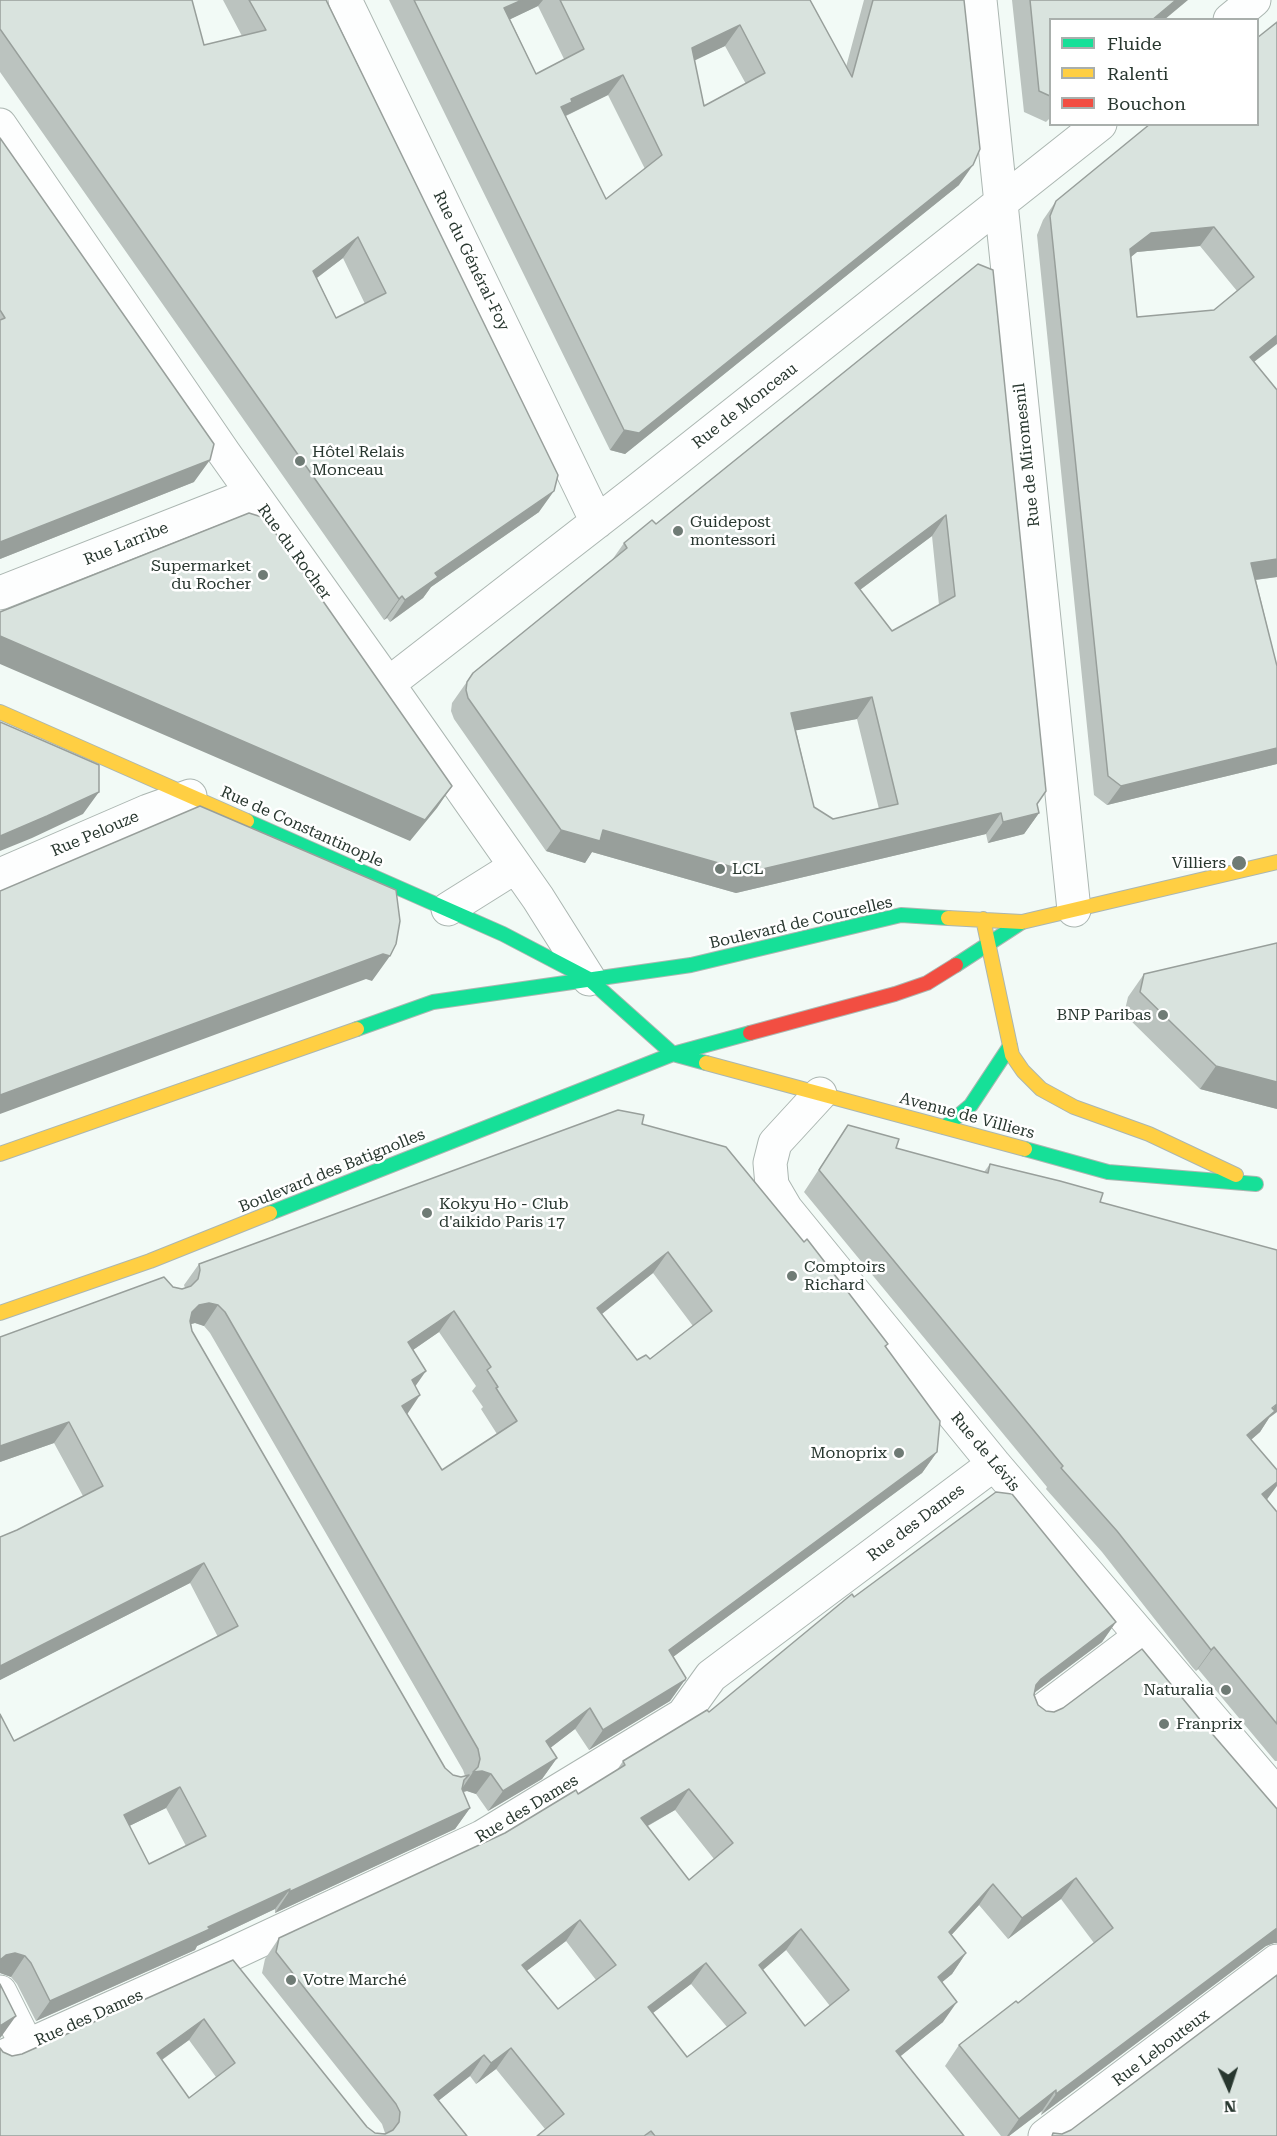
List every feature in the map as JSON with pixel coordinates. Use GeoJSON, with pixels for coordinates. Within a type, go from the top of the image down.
{"type":"FeatureCollection","features":[{"type":"Feature","properties":{"kind":"main road","name":"Rue de Constantinople"},"geometry":{"type":"LineString","coordinates":[[0,712],[503,934],[589,979],[673,1054]]}},
{"type":"Feature","properties":{"kind":"main road","name":"Boulevard de Courcelles"},"geometry":{"type":"LineString","coordinates":[[589,979],[691,965],[901,915],[1022,922],[1277,862]]}},
{"type":"Feature","properties":{"kind":"main road","name":"Avenue de Villiers"},"geometry":{"type":"LineString","coordinates":[[673,1054],[1108,1172],[1261,1186],[1149,1134],[1074,1107],[1041,1089],[1023,1071],[1012,1055],[983,919]]}},
{"type":"Feature","properties":{"kind":"main road","name":"Boulevard de Courcelles"},"geometry":{"type":"LineString","coordinates":[[673,1054],[895,994],[927,983],[1022,922]]}},
{"type":"Feature","properties":{"kind":"main road"},"geometry":{"type":"LineString","coordinates":[[0,1154],[433,1002],[589,979]]}},
{"type":"Feature","properties":{"kind":"main road"},"geometry":{"type":"LineString","coordinates":[[945,1127],[971,1105],[1010,1046]]}},
{"type":"Feature","properties":{"kind":"main road","name":"Boulevard des Batignolles"},"geometry":{"type":"LineString","coordinates":[[0,1314],[150,1261],[673,1054]]}},
{"type":"Feature","properties":{"kind":"street","name":"Rue du Général-Foy"},"geometry":{"type":"LineString","coordinates":[[345,0],[597,522]]}},
{"type":"Feature","properties":{"kind":"street","name":"Rue de Miromesnil"},"geometry":{"type":"LineString","coordinates":[[980,0],[1074,910]]}},
{"type":"Feature","properties":{"kind":"street"},"geometry":{"type":"LineString","coordinates":[[1232,18],[1254,0]]}},
{"type":"Feature","properties":{"kind":"street","name":"Rue du Rocher"},"geometry":{"type":"LineString","coordinates":[[0,125],[252,494],[553,920],[589,979]]}},
{"type":"Feature","properties":{"kind":"street","name":"Rue de Monceau"},"geometry":{"type":"LineString","coordinates":[[388,684],[597,522],[1098,126]]}},
{"type":"Feature","properties":{"kind":"street","name":"Rue Larribe"},"geometry":{"type":"LineString","coordinates":[[0,593],[252,494]]}},
{"type":"Feature","properties":{"kind":"street","name":"Rue Pelouze"},"geometry":{"type":"LineString","coordinates":[[0,876],[148,811],[190,796]]}},
{"type":"Feature","properties":{"kind":"street"},"geometry":{"type":"LineString","coordinates":[[448,909],[515,867]]}},
{"type":"Feature","properties":{"kind":"street","name":"Rue de Lévis"},"geometry":{"type":"LineString","coordinates":[[820,1094],[776,1143],[770,1162],[772,1185],[786,1209],[994,1464],[1277,1795]]}},
{"type":"Feature","properties":{"kind":"street","name":"Rue des Dames"},"geometry":{"type":"LineString","coordinates":[[14,2052],[482,1837],[683,1715],[711,1676],[994,1464]]}},
{"type":"Feature","properties":{"kind":"street"},"geometry":{"type":"LineString","coordinates":[[1038,1714],[1141,1636]]}},
{"type":"Feature","properties":{"kind":"street"},"geometry":{"type":"LineString","coordinates":[[225,1957],[246,1983]]}},
{"type":"Feature","properties":{"kind":"street","name":"Rue Lebouteux"},"geometry":{"type":"LineString","coordinates":[[1046,2136],[1277,1961]]}},
{"type":"Feature","properties":{"kind":"street"},"geometry":{"type":"LineString","coordinates":[[0,1992],[14,2052]]}},
{"type":"Feature","properties":{"kind":"building"},"geometry":{"type":"Polygon","coordinates":[[[0,0],[192,0],[204,45],[266,30],[249,0],[326,0],[558,475],[554,491],[435,573],[438,577],[405,600],[402,596],[399,599],[0,29],[0,0]],[[358,237],[313,271],[336,318],[386,293],[358,237]]]}},
{"type":"Feature","properties":{"kind":"building"},"geometry":{"type":"Polygon","coordinates":[[[414,0],[522,0],[504,8],[536,74],[584,49],[560,0],[810,0],[852,77],[873,0],[964,0],[980,149],[973,165],[639,433],[624,430],[414,0]],[[740,25],[692,48],[704,106],[765,73],[740,25]],[[623,75],[571,99],[572,102],[561,107],[606,199],[662,155],[623,75]]]}},
{"type":"Feature","properties":{"kind":"building"},"geometry":{"type":"Polygon","coordinates":[[[1030,0],[1176,0],[1154,18],[1049,18],[1049,96],[1039,91],[1030,0]]]}},
{"type":"Feature","properties":{"kind":"building"},"geometry":{"type":"Polygon","coordinates":[[[1277,22],[1277,335],[1250,357],[1277,390],[1277,559],[1251,563],[1277,666],[1277,748],[1121,786],[1108,776],[1050,216],[1056,201],[1148,126],[1259,126],[1259,36],[1277,22]],[[1214,227],[1151,233],[1130,249],[1137,317],[1214,310],[1254,277],[1214,227]]]}},
{"type":"Feature","properties":{"kind":"building"},"geometry":{"type":"Polygon","coordinates":[[[0,138],[214,444],[210,460],[0,542],[0,320],[5,318],[0,310],[0,138]]]}},
{"type":"Feature","properties":{"kind":"building"},"geometry":{"type":"Polygon","coordinates":[[[978,264],[993,270],[1046,791],[1037,804],[1039,813],[1003,822],[1001,813],[750,872],[603,830],[600,841],[561,830],[468,698],[467,682],[473,673],[627,548],[624,543],[652,520],[656,524],[978,264]],[[946,515],[855,583],[892,631],[955,596],[946,515]],[[872,697],[791,713],[814,807],[833,819],[898,804],[872,697]]]}},
{"type":"Feature","properties":{"kind":"building"},"geometry":{"type":"Polygon","coordinates":[[[249,513],[265,518],[452,786],[425,820],[0,636],[0,612],[249,513]]]}},
{"type":"Feature","properties":{"kind":"building"},"geometry":{"type":"Polygon","coordinates":[[[0,722],[99,765],[99,792],[0,836],[0,722]]]}},
{"type":"Feature","properties":{"kind":"building"},"geometry":{"type":"Polygon","coordinates":[[[200,806],[396,890],[400,921],[396,944],[390,956],[383,954],[0,1095],[0,891],[200,806]]]}},
{"type":"Feature","properties":{"kind":"building"},"geometry":{"type":"Polygon","coordinates":[[[1277,943],[1277,1082],[1216,1066],[1140,992],[1144,974],[1277,943]]]}},
{"type":"Feature","properties":{"kind":"building"},"geometry":{"type":"Polygon","coordinates":[[[618,1110],[644,1115],[642,1124],[726,1147],[804,1242],[807,1239],[888,1344],[885,1346],[940,1421],[937,1452],[669,1650],[686,1678],[685,1680],[603,1730],[590,1708],[546,1741],[557,1758],[503,1791],[491,1774],[482,1771],[473,1772],[478,1767],[480,1759],[478,1749],[225,1312],[218,1305],[209,1303],[199,1305],[192,1312],[190,1321],[192,1331],[445,1768],[453,1775],[461,1777],[469,1775],[464,1780],[462,1789],[470,1808],[50,2001],[31,1963],[25,1956],[15,1953],[6,1955],[0,1960],[0,1714],[14,1741],[238,1626],[204,1563],[0,1666],[0,1537],[103,1486],[69,1422],[0,1446],[0,1337],[164,1277],[173,1287],[182,1289],[191,1286],[198,1279],[199,1264],[618,1110]],[[668,1252],[597,1308],[637,1360],[646,1355],[650,1359],[712,1311],[668,1252]],[[454,1311],[408,1342],[426,1371],[412,1380],[420,1395],[402,1406],[442,1470],[517,1421],[487,1370],[491,1367],[454,1311]],[[180,1787],[124,1815],[149,1864],[206,1836],[180,1787]]]}},
{"type":"Feature","properties":{"kind":"building"},"geometry":{"type":"Polygon","coordinates":[[[848,1125],[899,1139],[896,1148],[988,1173],[990,1164],[1060,1181],[1103,1193],[1100,1202],[1277,1250],[1277,1404],[1272,1408],[1275,1411],[1247,1435],[1277,1470],[1277,1482],[1262,1494],[1277,1512],[1277,1724],[1214,1647],[1211,1650],[1117,1531],[1061,1468],[1063,1466],[819,1170],[848,1125]]]}},
{"type":"Feature","properties":{"kind":"building"},"geometry":{"type":"Polygon","coordinates":[[[996,1492],[1012,1494],[1116,1622],[1041,1679],[1036,1685],[1034,1695],[1038,1705],[1046,1711],[1054,1712],[1063,1708],[1142,1649],[1277,1809],[1277,1928],[1056,2094],[1056,2090],[1019,2119],[959,2045],[1016,2001],[1018,2003],[1113,1928],[1076,1878],[1022,1918],[993,1884],[949,1932],[966,1953],[938,1977],[957,2002],[896,2051],[964,2136],[655,2136],[651,2131],[644,2136],[537,2136],[564,2114],[511,2048],[491,2063],[484,2055],[434,2095],[467,2136],[0,2136],[0,2048],[12,2056],[22,2054],[233,1960],[367,2127],[375,2133],[385,2134],[393,2130],[399,2122],[400,2112],[396,2104],[276,1952],[279,1938],[505,1833],[576,1790],[578,1794],[625,1765],[623,1761],[707,1710],[709,1712],[852,1594],[854,1597],[996,1492]],[[689,1789],[641,1818],[689,1880],[733,1843],[689,1789]],[[580,1920],[522,1965],[558,2009],[616,1965],[580,1920]],[[801,1929],[759,1965],[805,2026],[849,1990],[801,1929]],[[706,1963],[648,2007],[687,2057],[746,2013],[706,1963]],[[204,2019],[157,2053],[189,2098],[235,2063],[204,2019]]]}},
{"type":"Feature","properties":{"kind":"building"},"geometry":{"type":"Polygon","coordinates":[[[1277,1975],[1277,2136],[1052,2136],[1053,2133],[1062,2134],[1071,2130],[1277,1975]]]}},
{"type":"Feature","properties":{"kind":"building"},"geometry":{"type":"Polygon","coordinates":[[[0,1984],[16,2016],[0,2026],[0,1984]]]}},
{"type":"Feature","properties":{"kind":"traffic: fast"},"geometry":{"type":"LineString","coordinates":[[247,821],[503,934],[589,979],[673,1054],[706,1063]]}},
{"type":"Feature","properties":{"kind":"traffic: fast"},"geometry":{"type":"LineString","coordinates":[[357,1029],[433,1002],[691,965],[901,915],[948,918]]}},
{"type":"Feature","properties":{"kind":"traffic: fast"},"geometry":{"type":"LineString","coordinates":[[956,965],[1022,922]]}},
{"type":"Feature","properties":{"kind":"traffic: fast"},"geometry":{"type":"LineString","coordinates":[[270,1213],[673,1054],[750,1033]]}},
{"type":"Feature","properties":{"kind":"traffic: fast"},"geometry":{"type":"LineString","coordinates":[[945,1127],[971,1105],[1010,1046]]}},
{"type":"Feature","properties":{"kind":"traffic: fast"},"geometry":{"type":"LineString","coordinates":[[1025,1149],[1108,1172],[1256,1184]]}},
{"type":"Feature","properties":{"kind":"traffic: slow"},"geometry":{"type":"LineString","coordinates":[[0,712],[247,821]]}},
{"type":"Feature","properties":{"kind":"traffic: slow"},"geometry":{"type":"LineString","coordinates":[[948,918],[1022,922],[1277,862]]}},
{"type":"Feature","properties":{"kind":"traffic: slow"},"geometry":{"type":"LineString","coordinates":[[983,919],[1012,1055],[1023,1071],[1041,1089],[1074,1107],[1149,1134],[1236,1175]]}},
{"type":"Feature","properties":{"kind":"traffic: slow"},"geometry":{"type":"LineString","coordinates":[[0,1154],[357,1029]]}},
{"type":"Feature","properties":{"kind":"traffic: slow"},"geometry":{"type":"LineString","coordinates":[[706,1063],[1025,1149]]}},
{"type":"Feature","properties":{"kind":"traffic: slow"},"geometry":{"type":"LineString","coordinates":[[0,1313],[150,1261],[270,1213]]}},
{"type":"Feature","properties":{"kind":"traffic: jam"},"geometry":{"type":"LineString","coordinates":[[750,1033],[895,994],[927,983],[956,965]]}},
{"type":"Feature","properties":{"kind":"place","name":"Hôtel Relais Monceau"},"geometry":{"type":"Point","coordinates":[300,461]}},
{"type":"Feature","properties":{"kind":"place","name":"Guidepost montessori"},"geometry":{"type":"Point","coordinates":[678,531]}},
{"type":"Feature","properties":{"kind":"place","name":"Supermarket du Rocher"},"geometry":{"type":"Point","coordinates":[263,575]}},
{"type":"Feature","properties":{"kind":"place","name":"Villiers"},"geometry":{"type":"Point","coordinates":[1239,863]}},
{"type":"Feature","properties":{"kind":"place","name":"LCL"},"geometry":{"type":"Point","coordinates":[720,869]}},
{"type":"Feature","properties":{"kind":"place","name":"BNP Paribas"},"geometry":{"type":"Point","coordinates":[1163,1015]}},
{"type":"Feature","properties":{"kind":"place","name":"Kokyu Ho - Club d'aikido Paris 17"},"geometry":{"type":"Point","coordinates":[427,1213]}},
{"type":"Feature","properties":{"kind":"place","name":"Comptoirs Richard"},"geometry":{"type":"Point","coordinates":[792,1276]}},
{"type":"Feature","properties":{"kind":"place","name":"Monoprix"},"geometry":{"type":"Point","coordinates":[899,1453]}},
{"type":"Feature","properties":{"kind":"place","name":"Naturalia"},"geometry":{"type":"Point","coordinates":[1226,1690]}},
{"type":"Feature","properties":{"kind":"place","name":"Franprix"},"geometry":{"type":"Point","coordinates":[1164,1724]}},
{"type":"Feature","properties":{"kind":"place","name":"Votre Marché"},"geometry":{"type":"Point","coordinates":[291,1980]}}]}
